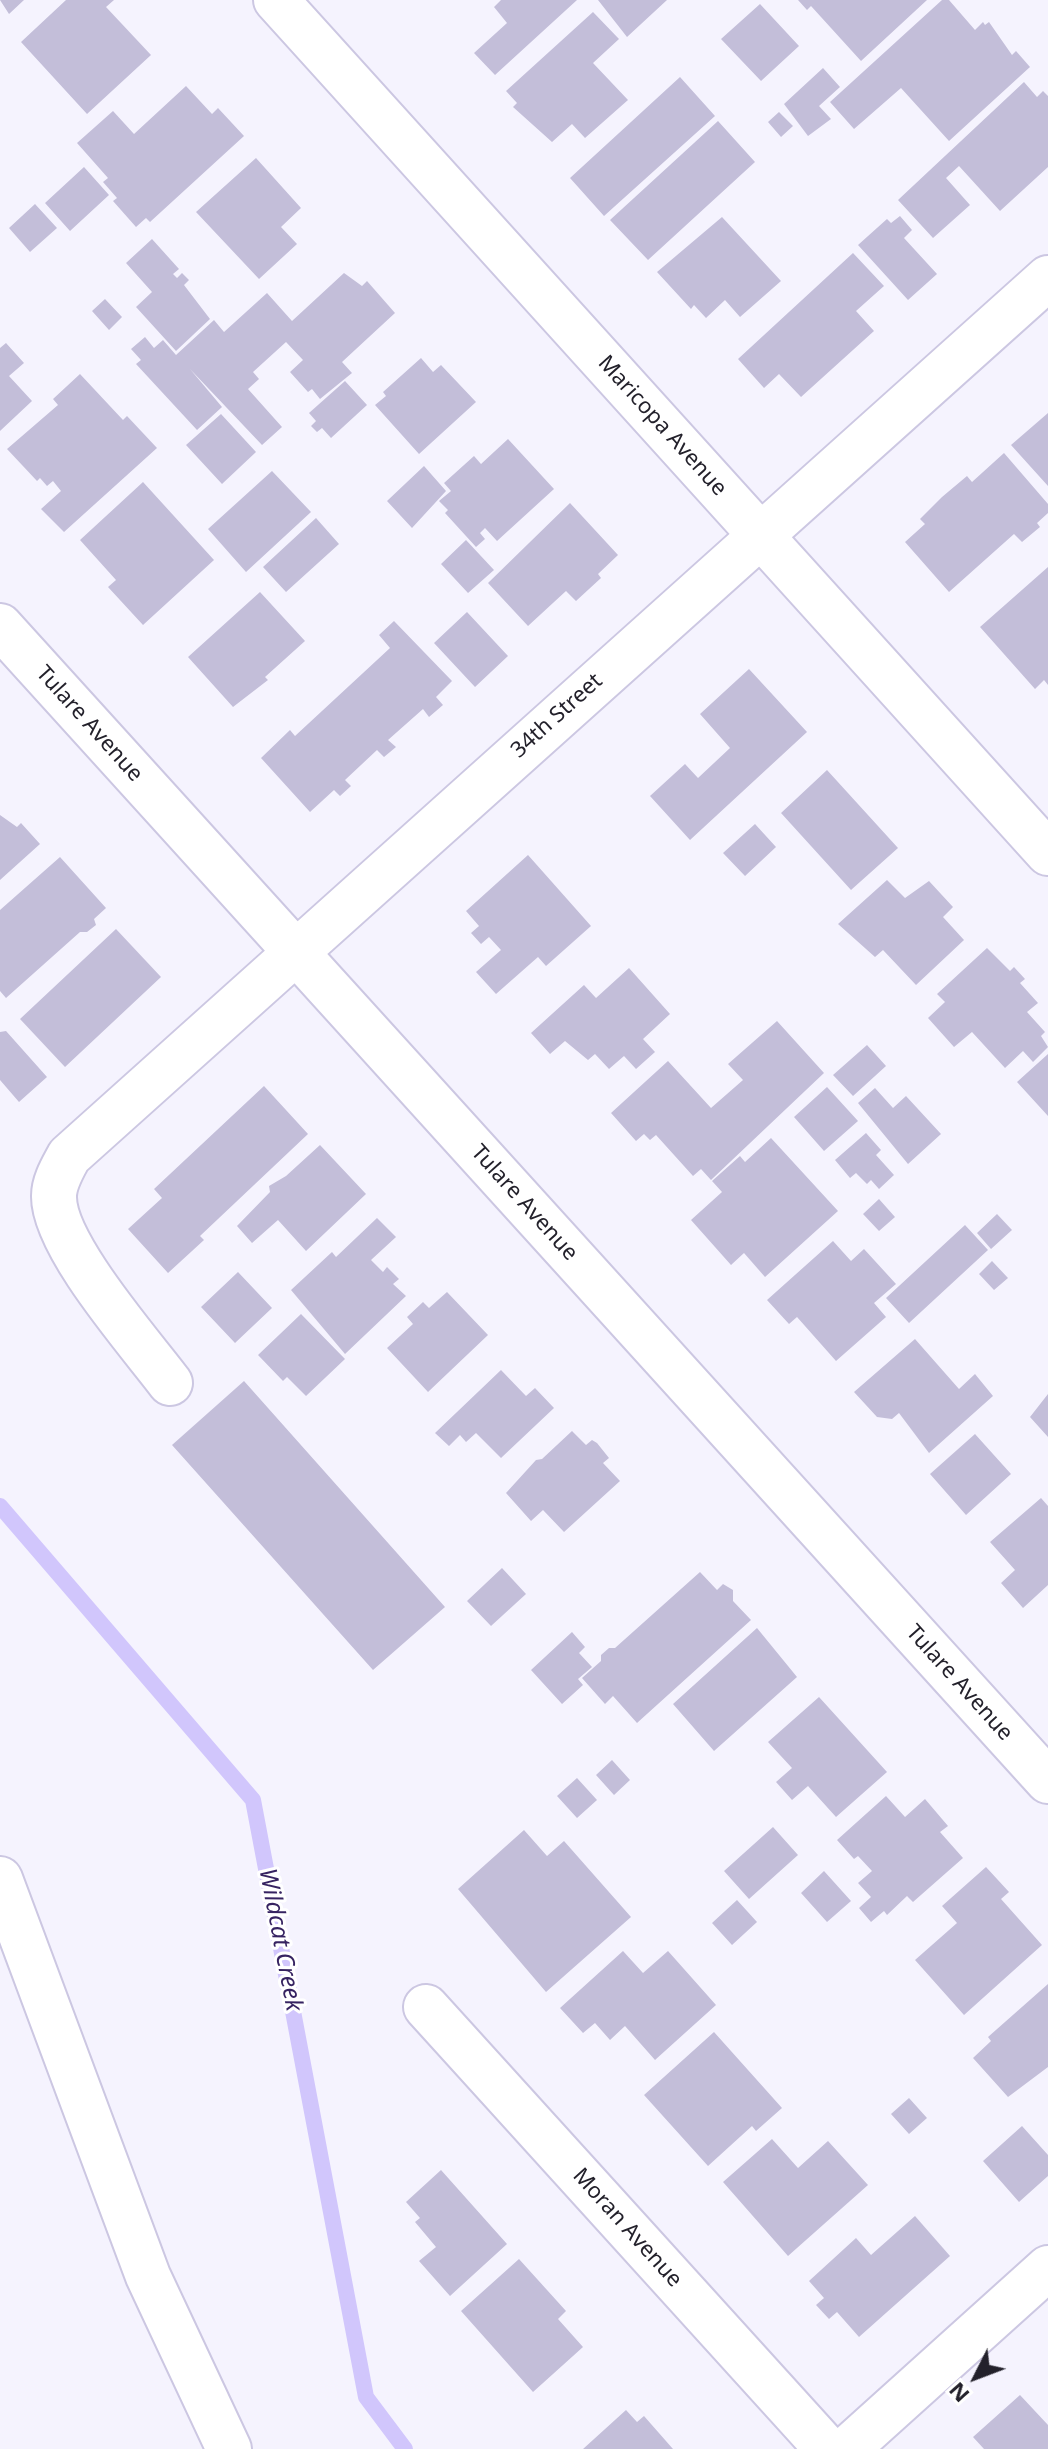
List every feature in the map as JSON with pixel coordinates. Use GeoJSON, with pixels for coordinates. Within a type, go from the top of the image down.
{"type":"FeatureCollection","features":[{"type":"Feature","properties":{"kind":"street","name":"Maricopa Avenue"},"geometry":{"type":"LineString","coordinates":[[276,0],[1048,853]]}},
{"type":"Feature","properties":{"kind":"street","name":"34th Street"},"geometry":{"type":"LineString","coordinates":[[170,1383],[72,1250],[54,1205],[54,1193],[69,1156],[1048,278]]}},
{"type":"Feature","properties":{"kind":"street","name":"Tulare Avenue"},"geometry":{"type":"LineString","coordinates":[[0,626],[1048,1781]]}},
{"type":"Feature","properties":{"kind":"street"},"geometry":{"type":"LineString","coordinates":[[0,1879],[148,2276],[229,2449]]}},
{"type":"Feature","properties":{"kind":"street","name":"Moran Avenue"},"geometry":{"type":"LineString","coordinates":[[426,2007],[827,2449]]}},
{"type":"Feature","properties":{"kind":"street"},"geometry":{"type":"LineString","coordinates":[[847,2449],[1048,2268]]}},
{"type":"Feature","properties":{"kind":"building"},"geometry":{"type":"Polygon","coordinates":[[[0,0],[24,0],[9,14],[0,0]]]}},
{"type":"Feature","properties":{"kind":"building"},"geometry":{"type":"Polygon","coordinates":[[[66,0],[114,0],[106,7],[151,55],[87,114],[21,42],[66,0]]]}},
{"type":"Feature","properties":{"kind":"building"},"geometry":{"type":"Polygon","coordinates":[[[501,0],[577,0],[495,75],[474,53],[507,23],[494,7],[501,0]]]}},
{"type":"Feature","properties":{"kind":"building"},"geometry":{"type":"Polygon","coordinates":[[[598,0],[667,0],[627,37],[598,0]]]}},
{"type":"Feature","properties":{"kind":"building"},"geometry":{"type":"Polygon","coordinates":[[[798,0],[927,0],[861,61],[811,6],[807,10],[798,0]]]}},
{"type":"Feature","properties":{"kind":"building"},"geometry":{"type":"Polygon","coordinates":[[[942,0],[949,0],[975,30],[983,22],[985,25],[989,22],[1012,55],[1016,51],[1030,67],[949,141],[901,88],[854,129],[830,102],[942,0]]]}},
{"type":"Feature","properties":{"kind":"building"},"geometry":{"type":"Polygon","coordinates":[[[760,4],[799,46],[761,81],[721,39],[760,4]]]}},
{"type":"Feature","properties":{"kind":"building"},"geometry":{"type":"Polygon","coordinates":[[[593,12],[619,39],[593,63],[628,100],[585,138],[572,124],[552,142],[513,107],[517,103],[506,91],[593,12]]]}},
{"type":"Feature","properties":{"kind":"building"},"geometry":{"type":"Polygon","coordinates":[[[823,68],[840,87],[819,106],[831,119],[808,136],[784,104],[823,68]]]}},
{"type":"Feature","properties":{"kind":"building"},"geometry":{"type":"Polygon","coordinates":[[[680,77],[715,116],[604,216],[570,178],[680,77]]]}},
{"type":"Feature","properties":{"kind":"building"},"geometry":{"type":"Polygon","coordinates":[[[1024,82],[1037,97],[1043,91],[1048,96],[1048,167],[1000,211],[959,166],[946,178],[970,205],[933,238],[898,200],[1024,82]]]}},
{"type":"Feature","properties":{"kind":"building"},"geometry":{"type":"Polygon","coordinates":[[[186,86],[212,114],[218,108],[244,136],[150,222],[146,218],[136,227],[113,201],[117,198],[103,182],[108,178],[77,143],[113,111],[134,134],[186,86]]]}},
{"type":"Feature","properties":{"kind":"building"},"geometry":{"type":"Polygon","coordinates":[[[779,112],[793,126],[781,137],[768,122],[779,112]]]}},
{"type":"Feature","properties":{"kind":"building"},"geometry":{"type":"Polygon","coordinates":[[[718,121],[755,162],[648,260],[610,220],[718,121]]]}},
{"type":"Feature","properties":{"kind":"building"},"geometry":{"type":"Polygon","coordinates":[[[256,158],[301,208],[281,227],[297,244],[259,279],[196,212],[256,158]]]}},
{"type":"Feature","properties":{"kind":"building"},"geometry":{"type":"Polygon","coordinates":[[[84,167],[109,195],[70,231],[45,203],[84,167]]]}},
{"type":"Feature","properties":{"kind":"building"},"geometry":{"type":"Polygon","coordinates":[[[35,204],[57,228],[30,252],[9,228],[35,204]]]}},
{"type":"Feature","properties":{"kind":"building"},"geometry":{"type":"Polygon","coordinates":[[[900,216],[912,230],[904,238],[937,274],[908,300],[858,245],[887,219],[891,223],[900,216]]]}},
{"type":"Feature","properties":{"kind":"building"},"geometry":{"type":"Polygon","coordinates":[[[722,217],[781,281],[740,317],[725,300],[706,318],[694,305],[691,309],[657,272],[722,217]]]}},
{"type":"Feature","properties":{"kind":"building"},"geometry":{"type":"Polygon","coordinates":[[[152,239],[179,269],[173,274],[177,278],[182,273],[189,280],[184,285],[210,319],[176,351],[136,307],[152,292],[126,263],[152,239]]]}},
{"type":"Feature","properties":{"kind":"building"},"geometry":{"type":"Polygon","coordinates":[[[853,253],[884,286],[856,311],[874,331],[801,397],[779,374],[764,388],[738,359],[853,253]]]}},
{"type":"Feature","properties":{"kind":"building"},"geometry":{"type":"Polygon","coordinates":[[[344,273],[362,286],[367,281],[395,313],[342,362],[352,373],[320,399],[312,389],[308,392],[290,372],[303,360],[286,342],[253,372],[259,379],[248,389],[282,427],[262,445],[190,369],[222,407],[197,430],[136,364],[141,360],[131,349],[145,337],[154,348],[163,340],[176,355],[214,320],[224,332],[267,293],[292,321],[344,273]]]}},
{"type":"Feature","properties":{"kind":"building"},"geometry":{"type":"Polygon","coordinates":[[[105,299],[122,317],[109,330],[92,311],[105,299]]]}},
{"type":"Feature","properties":{"kind":"building"},"geometry":{"type":"Polygon","coordinates":[[[6,343],[24,363],[9,376],[32,401],[0,431],[0,348],[6,343]]]}},
{"type":"Feature","properties":{"kind":"building"},"geometry":{"type":"Polygon","coordinates":[[[421,358],[433,372],[441,365],[476,402],[419,454],[375,405],[386,396],[383,392],[421,358]]]}},
{"type":"Feature","properties":{"kind":"building"},"geometry":{"type":"Polygon","coordinates":[[[80,374],[123,420],[127,416],[157,448],[64,532],[41,509],[61,491],[53,481],[47,486],[40,478],[37,481],[7,449],[58,405],[53,399],[80,374]]]}},
{"type":"Feature","properties":{"kind":"building"},"geometry":{"type":"Polygon","coordinates":[[[345,381],[367,405],[331,438],[322,428],[317,432],[311,426],[316,421],[309,413],[345,381]]]}},
{"type":"Feature","properties":{"kind":"building"},"geometry":{"type":"Polygon","coordinates":[[[1048,413],[1048,486],[1011,445],[1048,413]]]}},
{"type":"Feature","properties":{"kind":"building"},"geometry":{"type":"Polygon","coordinates":[[[221,414],[256,452],[222,484],[186,445],[221,414]]]}},
{"type":"Feature","properties":{"kind":"building"},"geometry":{"type":"Polygon","coordinates":[[[508,439],[554,489],[497,541],[485,528],[480,533],[485,539],[476,547],[445,513],[448,510],[439,501],[451,491],[444,483],[474,456],[481,464],[508,439]]]}},
{"type":"Feature","properties":{"kind":"building"},"geometry":{"type":"Polygon","coordinates":[[[1004,453],[1048,504],[1048,513],[1037,523],[1040,527],[1022,542],[1014,534],[949,592],[905,542],[925,524],[920,519],[942,497],[967,476],[972,482],[1004,453]]]}},
{"type":"Feature","properties":{"kind":"building"},"geometry":{"type":"Polygon","coordinates":[[[424,466],[446,491],[412,528],[387,501],[424,466]]]}},
{"type":"Feature","properties":{"kind":"building"},"geometry":{"type":"Polygon","coordinates":[[[272,471],[311,512],[246,572],[208,529],[272,471]]]}},
{"type":"Feature","properties":{"kind":"building"},"geometry":{"type":"Polygon","coordinates":[[[143,482],[214,560],[143,625],[108,587],[116,580],[80,540],[143,482]]]}},
{"type":"Feature","properties":{"kind":"building"},"geometry":{"type":"Polygon","coordinates":[[[570,503],[618,555],[598,574],[601,578],[576,601],[566,591],[528,626],[488,583],[570,503]]]}},
{"type":"Feature","properties":{"kind":"building"},"geometry":{"type":"Polygon","coordinates":[[[316,518],[339,544],[286,592],[263,567],[316,518]]]}},
{"type":"Feature","properties":{"kind":"building"},"geometry":{"type":"Polygon","coordinates":[[[466,540],[494,570],[468,593],[441,564],[466,540]]]}},
{"type":"Feature","properties":{"kind":"building"},"geometry":{"type":"Polygon","coordinates":[[[1048,567],[1048,685],[1044,680],[1035,689],[980,627],[1048,567]]]}},
{"type":"Feature","properties":{"kind":"building"},"geometry":{"type":"Polygon","coordinates":[[[260,592],[305,641],[265,677],[268,680],[233,707],[188,657],[260,592]]]}},
{"type":"Feature","properties":{"kind":"building"},"geometry":{"type":"Polygon","coordinates":[[[467,612],[508,656],[475,687],[434,643],[467,612]]]}},
{"type":"Feature","properties":{"kind":"building"},"geometry":{"type":"Polygon","coordinates":[[[394,621],[452,681],[436,697],[443,705],[429,717],[423,709],[388,740],[396,747],[384,757],[377,750],[345,780],[351,786],[340,796],[334,790],[310,812],[261,758],[290,730],[295,736],[390,648],[379,635],[394,621]]]}},
{"type":"Feature","properties":{"kind":"building"},"geometry":{"type":"Polygon","coordinates":[[[749,669],[807,732],[690,840],[650,796],[685,764],[698,778],[730,748],[700,714],[749,669]]]}},
{"type":"Feature","properties":{"kind":"building"},"geometry":{"type":"Polygon","coordinates":[[[827,770],[898,848],[851,890],[781,813],[827,770]]]}},
{"type":"Feature","properties":{"kind":"building"},"geometry":{"type":"Polygon","coordinates":[[[0,815],[17,827],[21,823],[40,844],[0,880],[0,815]]]}},
{"type":"Feature","properties":{"kind":"building"},"geometry":{"type":"Polygon","coordinates":[[[755,824],[776,847],[745,876],[723,853],[755,824]]]}},
{"type":"Feature","properties":{"kind":"building"},"geometry":{"type":"Polygon","coordinates":[[[528,855],[591,926],[546,966],[538,957],[496,994],[476,972],[501,950],[489,937],[481,944],[471,933],[479,926],[466,911],[528,855]]]}},
{"type":"Feature","properties":{"kind":"building"},"geometry":{"type":"Polygon","coordinates":[[[60,857],[106,908],[94,919],[96,925],[87,932],[80,932],[6,998],[0,991],[0,910],[60,857]]]}},
{"type":"Feature","properties":{"kind":"building"},"geometry":{"type":"Polygon","coordinates":[[[887,880],[905,898],[929,881],[953,907],[943,917],[964,940],[916,985],[883,950],[875,957],[838,924],[887,880]]]}},
{"type":"Feature","properties":{"kind":"building"},"geometry":{"type":"Polygon","coordinates":[[[116,929],[161,977],[65,1067],[20,1019],[116,929]]]}},
{"type":"Feature","properties":{"kind":"building"},"geometry":{"type":"Polygon","coordinates":[[[987,948],[1010,971],[1014,967],[1025,979],[1020,983],[1038,1003],[1027,1012],[1045,1032],[1041,1036],[1048,1047],[1033,1062],[1023,1051],[1005,1068],[972,1032],[954,1047],[928,1018],[945,1002],[937,994],[987,948]]]}},
{"type":"Feature","properties":{"kind":"building"},"geometry":{"type":"Polygon","coordinates":[[[629,968],[670,1014],[643,1039],[655,1052],[636,1069],[624,1056],[609,1069],[595,1054],[588,1060],[565,1041],[550,1054],[531,1033],[584,985],[596,998],[629,968]]]}},
{"type":"Feature","properties":{"kind":"building"},"geometry":{"type":"Polygon","coordinates":[[[777,1021],[824,1073],[711,1180],[701,1169],[693,1176],[656,1135],[650,1140],[644,1134],[636,1141],[611,1113],[668,1061],[711,1108],[743,1080],[728,1064],[777,1021]]]}},
{"type":"Feature","properties":{"kind":"building"},"geometry":{"type":"Polygon","coordinates":[[[6,1031],[47,1077],[19,1102],[0,1080],[0,1032],[6,1031]]]}},
{"type":"Feature","properties":{"kind":"building"},"geometry":{"type":"Polygon","coordinates":[[[867,1045],[886,1066],[853,1096],[833,1075],[867,1045]]]}},
{"type":"Feature","properties":{"kind":"building"},"geometry":{"type":"Polygon","coordinates":[[[1048,1054],[1048,1116],[1017,1082],[1048,1054]]]}},
{"type":"Feature","properties":{"kind":"building"},"geometry":{"type":"Polygon","coordinates":[[[264,1086],[308,1134],[200,1236],[204,1240],[168,1273],[128,1229],[162,1198],[154,1189],[264,1086]]]}},
{"type":"Feature","properties":{"kind":"building"},"geometry":{"type":"Polygon","coordinates":[[[827,1087],[858,1121],[824,1151],[794,1117],[827,1087]]]}},
{"type":"Feature","properties":{"kind":"building"},"geometry":{"type":"Polygon","coordinates":[[[875,1088],[893,1108],[906,1096],[941,1134],[908,1164],[858,1103],[875,1088]]]}},
{"type":"Feature","properties":{"kind":"building"},"geometry":{"type":"Polygon","coordinates":[[[866,1133],[881,1150],[876,1155],[894,1175],[879,1189],[871,1180],[867,1184],[856,1173],[850,1178],[835,1160],[866,1133]]]}},
{"type":"Feature","properties":{"kind":"building"},"geometry":{"type":"Polygon","coordinates":[[[771,1138],[838,1211],[765,1277],[744,1253],[731,1265],[691,1220],[722,1192],[712,1181],[740,1156],[745,1162],[771,1138]]]}},
{"type":"Feature","properties":{"kind":"building"},"geometry":{"type":"Polygon","coordinates":[[[320,1145],[366,1194],[306,1251],[278,1220],[252,1243],[237,1226],[270,1192],[269,1186],[286,1176],[320,1145]]]}},
{"type":"Feature","properties":{"kind":"building"},"geometry":{"type":"Polygon","coordinates":[[[879,1199],[895,1217],[879,1231],[863,1214],[879,1199]]]}},
{"type":"Feature","properties":{"kind":"building"},"geometry":{"type":"Polygon","coordinates":[[[997,1214],[1012,1230],[991,1249],[977,1233],[997,1214]]]}},
{"type":"Feature","properties":{"kind":"building"},"geometry":{"type":"Polygon","coordinates":[[[377,1218],[396,1237],[371,1260],[383,1272],[387,1267],[399,1279],[393,1284],[406,1296],[345,1354],[291,1290],[332,1252],[336,1257],[377,1218]]]}},
{"type":"Feature","properties":{"kind":"building"},"geometry":{"type":"Polygon","coordinates":[[[965,1225],[988,1250],[909,1323],[886,1298],[965,1225]]]}},
{"type":"Feature","properties":{"kind":"building"},"geometry":{"type":"Polygon","coordinates":[[[833,1241],[851,1261],[864,1249],[896,1284],[874,1303],[886,1317],[836,1361],[797,1317],[789,1324],[767,1300],[833,1241]]]}},
{"type":"Feature","properties":{"kind":"building"},"geometry":{"type":"Polygon","coordinates":[[[992,1261],[1008,1278],[994,1290],[979,1274],[992,1261]]]}},
{"type":"Feature","properties":{"kind":"building"},"geometry":{"type":"Polygon","coordinates":[[[238,1272],[272,1308],[235,1343],[201,1307],[238,1272]]]}},
{"type":"Feature","properties":{"kind":"building"},"geometry":{"type":"Polygon","coordinates":[[[447,1292],[488,1335],[428,1392],[387,1348],[413,1324],[407,1317],[423,1302],[429,1308],[447,1292]]]}},
{"type":"Feature","properties":{"kind":"building"},"geometry":{"type":"Polygon","coordinates":[[[301,1314],[345,1359],[306,1396],[287,1377],[283,1381],[258,1355],[301,1314]]]}},
{"type":"Feature","properties":{"kind":"building"},"geometry":{"type":"Polygon","coordinates":[[[915,1339],[959,1389],[975,1374],[993,1396],[929,1453],[899,1413],[892,1419],[877,1417],[854,1392],[915,1339]]]}},
{"type":"Feature","properties":{"kind":"building"},"geometry":{"type":"Polygon","coordinates":[[[501,1370],[526,1396],[535,1388],[554,1408],[501,1458],[476,1433],[466,1442],[460,1435],[449,1446],[435,1433],[501,1370]]]}},
{"type":"Feature","properties":{"kind":"building"},"geometry":{"type":"Polygon","coordinates":[[[244,1381],[445,1607],[373,1670],[172,1445],[244,1381]]]}},
{"type":"Feature","properties":{"kind":"building"},"geometry":{"type":"Polygon","coordinates":[[[1048,1394],[1048,1437],[1030,1417],[1048,1394]]]}},
{"type":"Feature","properties":{"kind":"building"},"geometry":{"type":"Polygon","coordinates":[[[572,1431],[586,1445],[592,1440],[597,1443],[609,1458],[603,1463],[620,1481],[564,1532],[543,1510],[531,1521],[506,1493],[536,1460],[542,1459],[572,1431]]]}},
{"type":"Feature","properties":{"kind":"building"},"geometry":{"type":"Polygon","coordinates":[[[975,1434],[1011,1474],[966,1515],[930,1474],[975,1434]]]}},
{"type":"Feature","properties":{"kind":"building"},"geometry":{"type":"Polygon","coordinates":[[[1041,1498],[1048,1506],[1048,1585],[1023,1608],[1001,1583],[1015,1570],[990,1542],[1041,1498]]]}},
{"type":"Feature","properties":{"kind":"building"},"geometry":{"type":"Polygon","coordinates":[[[502,1568],[526,1594],[491,1626],[467,1601],[502,1568]]]}},
{"type":"Feature","properties":{"kind":"building"},"geometry":{"type":"Polygon","coordinates":[[[700,1572],[717,1590],[723,1584],[733,1590],[733,1601],[751,1620],[637,1723],[613,1696],[605,1704],[582,1678],[601,1661],[601,1655],[609,1648],[615,1648],[700,1572]]]}},
{"type":"Feature","properties":{"kind":"building"},"geometry":{"type":"Polygon","coordinates":[[[757,1628],[797,1677],[714,1751],[673,1704],[757,1628]]]}},
{"type":"Feature","properties":{"kind":"building"},"geometry":{"type":"Polygon","coordinates":[[[572,1632],[585,1647],[579,1653],[592,1667],[578,1679],[583,1685],[562,1704],[531,1670],[572,1632]]]}},
{"type":"Feature","properties":{"kind":"building"},"geometry":{"type":"Polygon","coordinates":[[[819,1697],[887,1772],[836,1817],[808,1786],[792,1800],[776,1782],[792,1768],[768,1742],[819,1697]]]}},
{"type":"Feature","properties":{"kind":"building"},"geometry":{"type":"Polygon","coordinates":[[[612,1760],[630,1780],[614,1795],[596,1775],[612,1760]]]}},
{"type":"Feature","properties":{"kind":"building"},"geometry":{"type":"Polygon","coordinates":[[[577,1778],[597,1800],[577,1818],[557,1796],[577,1778]]]}},
{"type":"Feature","properties":{"kind":"building"},"geometry":{"type":"Polygon","coordinates":[[[886,1796],[905,1817],[925,1799],[948,1826],[940,1832],[963,1858],[913,1902],[907,1896],[887,1915],[884,1911],[871,1922],[859,1908],[871,1897],[858,1883],[872,1871],[858,1856],[854,1859],[837,1840],[886,1796]]]}},
{"type":"Feature","properties":{"kind":"building"},"geometry":{"type":"Polygon","coordinates":[[[773,1827],[798,1855],[749,1899],[724,1871],[773,1827]]]}},
{"type":"Feature","properties":{"kind":"building"},"geometry":{"type":"Polygon","coordinates":[[[524,1830],[547,1856],[564,1841],[631,1917],[546,1992],[458,1889],[524,1830]]]}},
{"type":"Feature","properties":{"kind":"building"},"geometry":{"type":"Polygon","coordinates":[[[986,1867],[1009,1892],[1001,1899],[1042,1945],[964,2015],[915,1960],[957,1923],[942,1906],[986,1867]]]}},
{"type":"Feature","properties":{"kind":"building"},"geometry":{"type":"Polygon","coordinates":[[[824,1871],[851,1901],[827,1922],[801,1893],[824,1871]]]}},
{"type":"Feature","properties":{"kind":"building"},"geometry":{"type":"Polygon","coordinates":[[[737,1900],[757,1922],[732,1945],[712,1923],[737,1900]]]}},
{"type":"Feature","properties":{"kind":"building"},"geometry":{"type":"Polygon","coordinates":[[[623,1951],[643,1973],[668,1951],[716,2005],[655,2060],[625,2026],[610,2040],[595,2023],[583,2033],[560,2008],[623,1951]]]}},
{"type":"Feature","properties":{"kind":"building"},"geometry":{"type":"Polygon","coordinates":[[[1048,1984],[1048,2067],[1008,2097],[973,2058],[991,2041],[988,2037],[1048,1984]]]}},
{"type":"Feature","properties":{"kind":"building"},"geometry":{"type":"Polygon","coordinates":[[[714,2032],[782,2108],[756,2131],[752,2126],[708,2166],[644,2095],[714,2032]]]}},
{"type":"Feature","properties":{"kind":"building"},"geometry":{"type":"Polygon","coordinates":[[[909,2098],[927,2118],[909,2134],[891,2114],[909,2098]]]}},
{"type":"Feature","properties":{"kind":"building"},"geometry":{"type":"Polygon","coordinates":[[[1022,2126],[1048,2155],[1048,2176],[1019,2202],[983,2161],[1022,2126]]]}},
{"type":"Feature","properties":{"kind":"building"},"geometry":{"type":"Polygon","coordinates":[[[772,2139],[798,2168],[828,2141],[868,2185],[788,2256],[723,2182],[772,2139]]]}},
{"type":"Feature","properties":{"kind":"building"},"geometry":{"type":"Polygon","coordinates":[[[441,2170],[507,2244],[450,2296],[419,2261],[436,2247],[415,2222],[420,2218],[406,2202],[441,2170]]]}},
{"type":"Feature","properties":{"kind":"building"},"geometry":{"type":"Polygon","coordinates":[[[915,2216],[950,2256],[859,2337],[837,2312],[829,2319],[816,2305],[824,2298],[809,2281],[856,2238],[871,2255],[915,2216]]]}},
{"type":"Feature","properties":{"kind":"building"},"geometry":{"type":"Polygon","coordinates":[[[519,2259],[566,2311],[558,2319],[583,2347],[533,2392],[461,2311],[519,2259]]]}},
{"type":"Feature","properties":{"kind":"building"},"geometry":{"type":"Polygon","coordinates":[[[1020,2395],[1048,2425],[1048,2449],[984,2449],[973,2437],[1020,2395]]]}},
{"type":"Feature","properties":{"kind":"building"},"geometry":{"type":"Polygon","coordinates":[[[626,2410],[637,2422],[644,2416],[673,2449],[583,2449],[626,2410]]]}},
{"type":"Feature","properties":{"kind":"waterway","name":"Wildcat Creek"},"geometry":{"type":"LineString","coordinates":[[0,1506],[253,1800],[366,2397],[405,2449]]}}]}
